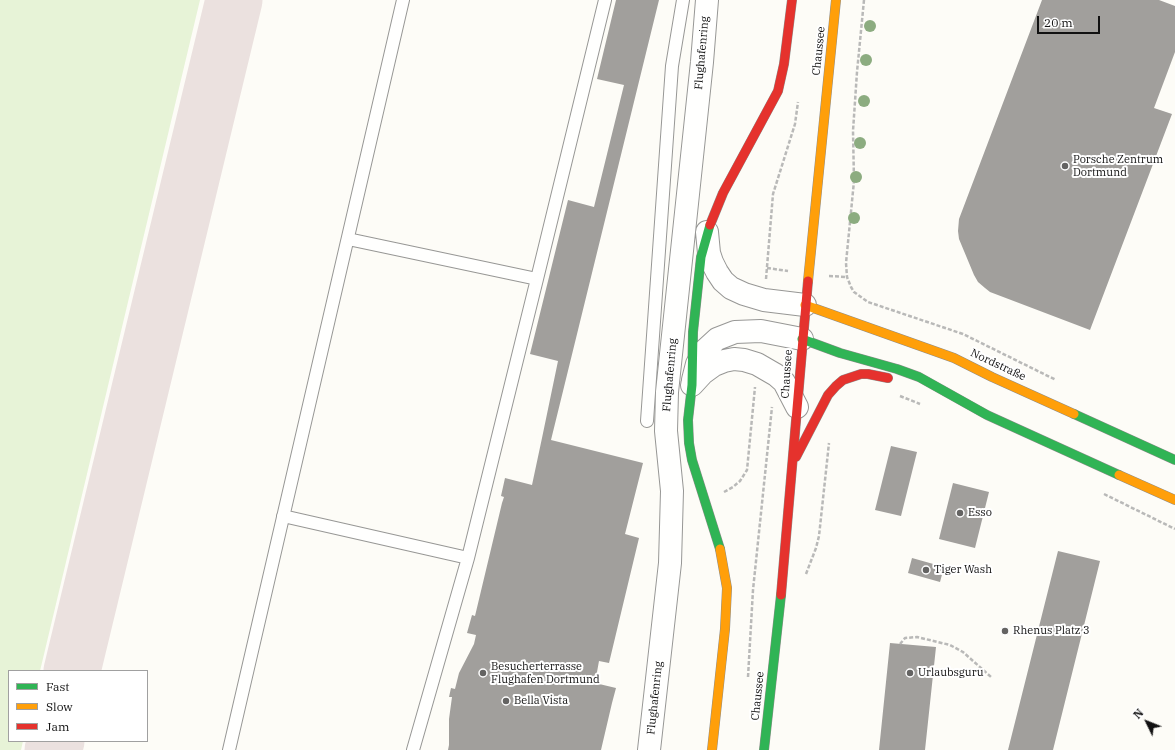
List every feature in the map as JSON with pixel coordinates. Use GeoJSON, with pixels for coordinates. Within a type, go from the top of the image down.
{"type":"FeatureCollection","features":[{"type":"Feature","properties":{"kind":"main road","name":"Flughafenring"},"geometry":{"type":"LineString","coordinates":[[712,750],[726,616],[727,588],[721,553],[692,460],[689,443],[688,420],[692,385],[693,332],[701,257],[707,232],[723,193],[778,91],[784,64],[792,0]]}},
{"type":"Feature","properties":{"kind":"main road","name":"Chaussee"},"geometry":{"type":"LineString","coordinates":[[764,750],[785,554],[805,306],[836,0]]}},
{"type":"Feature","properties":{"kind":"main road","name":"Nordstraße"},"geometry":{"type":"LineString","coordinates":[[805,306],[850,320],[954,358],[992,377],[1175,460]]}},
{"type":"Feature","properties":{"kind":"main road"},"geometry":{"type":"LineString","coordinates":[[802,339],[840,353],[898,369],[935,385],[987,415],[1050,445],[1175,500]]}},
{"type":"Feature","properties":{"kind":"main road"},"geometry":{"type":"LineString","coordinates":[[793,462],[806,440],[828,395],[843,380],[861,374],[881,376],[895,380]]}},
{"type":"Feature","properties":{"kind":"main road"},"geometry":{"type":"LineString","coordinates":[[915,386],[955,397]]}},
{"type":"Feature","properties":{"kind":"street","name":"Flughafenring"},"geometry":{"type":"LineString","coordinates":[[649,750],[670,564],[672,491],[666,431],[667,392],[702,62],[706,0]]}},
{"type":"Feature","properties":{"kind":"street","name":"Flughafenring"},"geometry":{"type":"LineString","coordinates":[[707,232],[709,254],[712,262],[720,276],[731,288],[764,300],[805,306]]}},
{"type":"Feature","properties":{"kind":"street","name":"Flughafenring"},"geometry":{"type":"LineString","coordinates":[[692,385],[697,364],[705,350],[717,339],[735,332],[754,331],[802,339]]}},
{"type":"Feature","properties":{"kind":"street","name":"Flughafenring"},"geometry":{"type":"LineString","coordinates":[[692,385],[703,373],[714,365],[734,359],[744,360],[757,364],[770,371],[784,382],[797,407]]}},
{"type":"Feature","properties":{"kind":"lane"},"geometry":{"type":"LineString","coordinates":[[229,750],[403,0]]}},
{"type":"Feature","properties":{"kind":"lane"},"geometry":{"type":"LineString","coordinates":[[647,421],[672,66],[683,0]]}},
{"type":"Feature","properties":{"kind":"lane"},"geometry":{"type":"LineString","coordinates":[[413,750],[468,558],[537,279],[602,1]]}},
{"type":"Feature","properties":{"kind":"lane"},"geometry":{"type":"LineString","coordinates":[[348,238],[537,279]]}},
{"type":"Feature","properties":{"kind":"lane"},"geometry":{"type":"LineString","coordinates":[[283,516],[468,558]]}},
{"type":"Feature","properties":{"kind":"path"},"geometry":{"type":"LineString","coordinates":[[860,297],[851,287],[847,277],[846,263],[854,182],[853,131],[864,0]]}},
{"type":"Feature","properties":{"kind":"path"},"geometry":{"type":"LineString","coordinates":[[767,268],[773,194],[795,124],[798,101]]}},
{"type":"Feature","properties":{"kind":"path"},"geometry":{"type":"LineString","coordinates":[[721,493],[733,487],[747,470],[757,364]]}},
{"type":"Feature","properties":{"kind":"path"},"geometry":{"type":"LineString","coordinates":[[748,683],[753,590],[772,402]]}},
{"type":"Feature","properties":{"kind":"path"},"geometry":{"type":"LineString","coordinates":[[805,577],[819,536],[830,436]]}},
{"type":"Feature","properties":{"kind":"path"},"geometry":{"type":"LineString","coordinates":[[900,644],[905,638],[916,637],[950,645],[963,652],[990,677]]}},
{"type":"Feature","properties":{"kind":"green space"},"geometry":{"type":"Polygon","coordinates":[[[0,0],[200,0],[40,670],[8,670],[8,742],[23,742],[21,750],[0,750],[0,0]]]}},
{"type":"Feature","properties":{"kind":"building"},"geometry":{"type":"Polygon","coordinates":[[[616,0],[659,0],[551,440],[643,463],[625,534],[639,538],[609,663],[599,661],[595,683],[616,688],[601,750],[448,750],[449,719],[452,697],[449,697],[451,688],[455,689],[459,673],[474,644],[476,635],[467,633],[472,615],[475,616],[504,497],[501,496],[505,478],[532,485],[558,361],[530,354],[568,200],[594,207],[624,85],[597,79],[616,0]]]}},
{"type":"Feature","properties":{"kind":"building","name":"Porsche Zentrum Dortmund"},"geometry":{"type":"Polygon","coordinates":[[[1042,0],[1159,0],[1175,6],[1175,52],[1154,108],[1172,114],[1090,330],[990,292],[978,282],[959,239],[959,219],[1042,0]]]}},
{"type":"Feature","properties":{"kind":"building"},"geometry":{"type":"Polygon","coordinates":[[[891,446],[917,452],[901,516],[875,510],[891,446]]]}},
{"type":"Feature","properties":{"kind":"building"},"geometry":{"type":"Polygon","coordinates":[[[953,483],[989,492],[975,548],[939,539],[953,483]]]}},
{"type":"Feature","properties":{"kind":"building"},"geometry":{"type":"Polygon","coordinates":[[[1058,551],[1100,561],[1053,750],[1008,750],[1058,551]]]}},
{"type":"Feature","properties":{"kind":"building","name":"Tiger Wash"},"geometry":{"type":"Polygon","coordinates":[[[912,558],[944,567],[940,582],[908,573],[912,558]]]}},
{"type":"Feature","properties":{"kind":"building"},"geometry":{"type":"Polygon","coordinates":[[[890,643],[936,647],[925,750],[879,750],[890,643]]]}},
{"type":"Feature","properties":{"kind":"taxiway"},"geometry":{"type":"LineString","coordinates":[[72,670],[234,0]]}},
{"type":"Feature","properties":{"kind":"taxiway"},"geometry":{"type":"LineString","coordinates":[[53,750],[56,742]]}},
{"type":"Feature","properties":{"kind":"traffic: fast"},"geometry":{"type":"LineString","coordinates":[[710,225],[701,257],[693,332],[692,385],[688,420],[689,443],[692,460],[720,549]]}},
{"type":"Feature","properties":{"kind":"traffic: fast"},"geometry":{"type":"LineString","coordinates":[[802,339],[840,353],[897,369],[919,377],[987,415],[1119,475]]}},
{"type":"Feature","properties":{"kind":"traffic: fast"},"geometry":{"type":"LineString","coordinates":[[1074,414],[1175,460]]}},
{"type":"Feature","properties":{"kind":"traffic: fast"},"geometry":{"type":"LineString","coordinates":[[764,750],[781,595]]}},
{"type":"Feature","properties":{"kind":"traffic: slow"},"geometry":{"type":"LineString","coordinates":[[808,281],[836,0]]}},
{"type":"Feature","properties":{"kind":"traffic: slow"},"geometry":{"type":"LineString","coordinates":[[805,305],[954,358],[1074,414]]}},
{"type":"Feature","properties":{"kind":"traffic: slow"},"geometry":{"type":"LineString","coordinates":[[1119,475],[1175,500]]}},
{"type":"Feature","properties":{"kind":"traffic: slow"},"geometry":{"type":"LineString","coordinates":[[712,750],[725,629],[727,588],[720,549]]}},
{"type":"Feature","properties":{"kind":"traffic: jam"},"geometry":{"type":"LineString","coordinates":[[710,225],[723,193],[778,91],[784,64],[792,0]]}},
{"type":"Feature","properties":{"kind":"traffic: jam"},"geometry":{"type":"LineString","coordinates":[[781,595],[808,281]]}},
{"type":"Feature","properties":{"kind":"traffic: jam"},"geometry":{"type":"LineString","coordinates":[[796,457],[828,395],[836,386],[843,380],[861,374],[888,378]]}},
{"type":"Feature","properties":{"kind":"place","name":"Porsche Zentrum Dortmund"},"geometry":{"type":"Point","coordinates":[1065,166]}},
{"type":"Feature","properties":{"kind":"place","name":"Esso"},"geometry":{"type":"Point","coordinates":[960,513]}},
{"type":"Feature","properties":{"kind":"place","name":"Tiger Wash"},"geometry":{"type":"Point","coordinates":[926,570]}},
{"type":"Feature","properties":{"kind":"place","name":"Rhenus Platz 3"},"geometry":{"type":"Point","coordinates":[1005,631]}},
{"type":"Feature","properties":{"kind":"place","name":"Besucherterrasse Flughafen Dortmund"},"geometry":{"type":"Point","coordinates":[483,673]}},
{"type":"Feature","properties":{"kind":"place","name":"Urlaubsguru"},"geometry":{"type":"Point","coordinates":[910,673]}},
{"type":"Feature","properties":{"kind":"place","name":"Bella Vista"},"geometry":{"type":"Point","coordinates":[506,701]}}]}
